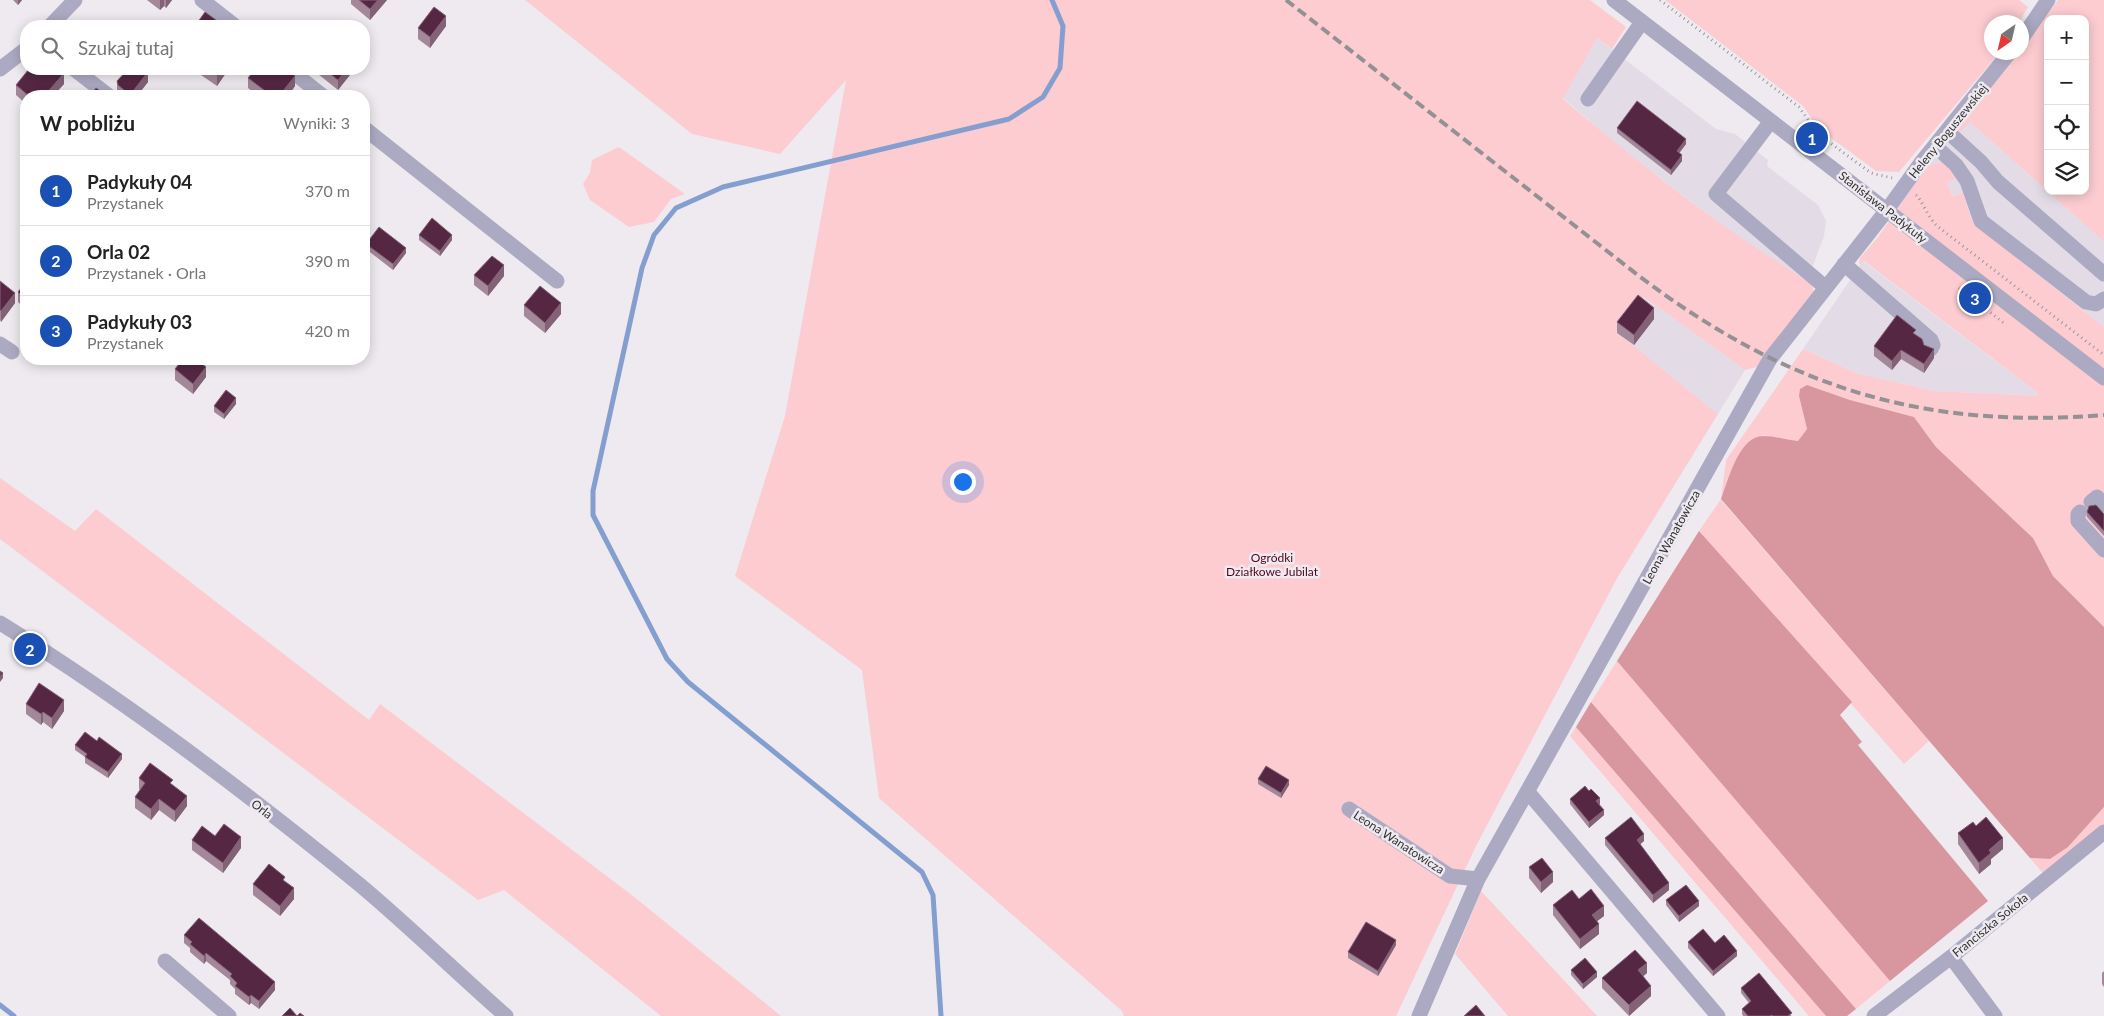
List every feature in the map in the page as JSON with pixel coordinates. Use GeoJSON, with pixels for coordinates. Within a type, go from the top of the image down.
{"type":"FeatureCollection","features":[{"type":"Feature","properties":{"kind":"street"},"geometry":{"type":"LineString","coordinates":[[56,20],[75,0]]}},
{"type":"Feature","properties":{"kind":"street"},"geometry":{"type":"LineString","coordinates":[[202,0],[227,20]]}},
{"type":"Feature","properties":{"kind":"street","name":"Stanisława Padykuły"},"geometry":{"type":"LineString","coordinates":[[1614,0],[2104,378]]}},
{"type":"Feature","properties":{"kind":"street"},"geometry":{"type":"LineString","coordinates":[[2029,28],[2048,0]]}},
{"type":"Feature","properties":{"kind":"street"},"geometry":{"type":"LineString","coordinates":[[1588,99],[1642,22]]}},
{"type":"Feature","properties":{"kind":"street"},"geometry":{"type":"LineString","coordinates":[[0,69],[20,54]]}},
{"type":"Feature","properties":{"kind":"street","name":"Heleny Boguszewskiej"},"geometry":{"type":"LineString","coordinates":[[1887,210],[2004,60]]}},
{"type":"Feature","properties":{"kind":"street"},"geometry":{"type":"LineString","coordinates":[[82,75],[100,90]]}},
{"type":"Feature","properties":{"kind":"street"},"geometry":{"type":"LineString","coordinates":[[297,75],[315,90]]}},
{"type":"Feature","properties":{"kind":"street"},"geometry":{"type":"LineString","coordinates":[[1771,120],[1716,194],[1825,287]]}},
{"type":"Feature","properties":{"kind":"street"},"geometry":{"type":"LineString","coordinates":[[1947,131],[1981,162],[1998,182],[2104,274]]}},
{"type":"Feature","properties":{"kind":"street"},"geometry":{"type":"LineString","coordinates":[[370,133],[557,281]]}},
{"type":"Feature","properties":{"kind":"street"},"geometry":{"type":"LineString","coordinates":[[1935,146],[1956,165],[1967,181],[1981,221],[2086,302],[2096,304],[2104,299]]}},
{"type":"Feature","properties":{"kind":"street"},"geometry":{"type":"LineString","coordinates":[[1962,173],[1998,182]]}},
{"type":"Feature","properties":{"kind":"street","name":"Leona Wanatowicza"},"geometry":{"type":"LineString","coordinates":[[1419,1016],[1478,879],[1757,381],[1770,359],[1887,210]]}},
{"type":"Feature","properties":{"kind":"street"},"geometry":{"type":"LineString","coordinates":[[1844,264],[1931,340],[1933,345],[1931,349]]}},
{"type":"Feature","properties":{"kind":"street"},"geometry":{"type":"LineString","coordinates":[[2092,507],[2078,514],[2078,520],[2104,550]]}},
{"type":"Feature","properties":{"kind":"street","name":"Orla"},"geometry":{"type":"LineString","coordinates":[[0,623],[42,649],[242,793],[359,885],[506,1016]]}},
{"type":"Feature","properties":{"kind":"street"},"geometry":{"type":"LineString","coordinates":[[1528,792],[1718,1016]]}},
{"type":"Feature","properties":{"kind":"street","name":"Leona Wanatowicza"},"geometry":{"type":"LineString","coordinates":[[1349,809],[1450,876],[1478,879]]}},
{"type":"Feature","properties":{"kind":"street","name":"Franciszka Sokoła"},"geometry":{"type":"LineString","coordinates":[[1874,1016],[1951,957],[2104,832]]}},
{"type":"Feature","properties":{"kind":"street"},"geometry":{"type":"LineString","coordinates":[[1951,957],[1996,1016]]}},
{"type":"Feature","properties":{"kind":"street"},"geometry":{"type":"LineString","coordinates":[[165,962],[229,1016]]}},
{"type":"Feature","properties":{"kind":"path"},"geometry":{"type":"LineString","coordinates":[[1660,0],[1799,107],[1818,134],[1871,173],[1890,177]]}},
{"type":"Feature","properties":{"kind":"path"},"geometry":{"type":"LineString","coordinates":[[1920,198],[1924,211],[1937,226],[2104,355]]}},
{"type":"Feature","properties":{"kind":"shaded area"},"geometry":{"type":"Polygon","coordinates":[[[1597,38],[1716,129],[1735,134],[1768,160],[1767,166],[1818,205],[1826,221],[1824,236],[1811,271],[1811,283],[1752,247],[1624,151],[1563,98],[1597,38]]]}},
{"type":"Feature","properties":{"kind":"shaded area"},"geometry":{"type":"Polygon","coordinates":[[[1970,122],[2044,188],[2044,195],[2052,195],[2104,242],[2104,327],[1983,231],[1971,218],[1963,193],[1952,196],[1947,182],[1928,165],[1957,129],[1970,122]]]}},
{"type":"Feature","properties":{"kind":"shaded area"},"geometry":{"type":"Polygon","coordinates":[[[1863,261],[2039,394],[2038,396],[1934,391],[1856,373],[1803,349],[1863,261]]]}},
{"type":"Feature","properties":{"kind":"shaded area"},"geometry":{"type":"Polygon","coordinates":[[[1644,297],[1745,370],[1718,414],[1616,333],[1644,297]]]}},
{"type":"Feature","properties":{"kind":"shaded area"},"geometry":{"type":"Polygon","coordinates":[[[1807,385],[1850,400],[1914,417],[1936,447],[2033,538],[2053,576],[2104,627],[2104,807],[2068,847],[2050,859],[2030,858],[1721,499],[1736,460],[1748,443],[1755,438],[1764,436],[1798,441],[1807,429],[1799,396],[1800,389],[1807,385]]]}},
{"type":"Feature","properties":{"kind":"shaded area"},"geometry":{"type":"Polygon","coordinates":[[[1699,531],[1852,702],[1840,715],[1862,742],[1858,745],[1988,901],[1890,981],[1617,661],[1699,531]]]}},
{"type":"Feature","properties":{"kind":"shaded area"},"geometry":{"type":"Polygon","coordinates":[[[1591,702],[1856,1009],[1847,1016],[1826,1016],[1576,727],[1591,702]]]}},
{"type":"Feature","properties":{"kind":"green space","name":"Ogródki Działkowe Jubilat"},"geometry":{"type":"Polygon","coordinates":[[[525,0],[1590,0],[1626,27],[1612,49],[1597,38],[1563,99],[1714,219],[1811,283],[1814,292],[1760,366],[1745,370],[1644,297],[1616,332],[1718,414],[1616,580],[1476,846],[1396,1016],[1124,1016],[1122,1011],[879,798],[862,670],[735,576],[785,416],[846,80],[780,154],[692,134],[525,0]]]}},
{"type":"Feature","properties":{"kind":"green space"},"geometry":{"type":"Polygon","coordinates":[[[1665,0],[2019,0],[2028,7],[2023,15],[1984,15],[1984,60],[1993,60],[1899,172],[1876,171],[1819,129],[1803,106],[1665,0]]]}},
{"type":"Feature","properties":{"kind":"green space"},"geometry":{"type":"Polygon","coordinates":[[[2058,0],[2104,0],[2104,242],[2052,195],[2089,195],[2089,15],[2047,15],[2058,0]]]}},
{"type":"Feature","properties":{"kind":"green space"},"geometry":{"type":"Polygon","coordinates":[[[2044,19],[2044,188],[1970,122],[1960,132],[1957,129],[2012,60],[2029,60],[2029,39],[2044,19]]]}},
{"type":"Feature","properties":{"kind":"green space"},"geometry":{"type":"Polygon","coordinates":[[[619,147],[685,194],[671,199],[654,222],[629,227],[590,200],[583,184],[590,173],[592,160],[619,147]]]}},
{"type":"Feature","properties":{"kind":"green space"},"geometry":{"type":"Polygon","coordinates":[[[1942,163],[1951,169],[1957,178],[1947,182],[1952,196],[1963,193],[1971,218],[1983,231],[2104,327],[2104,627],[2053,576],[2033,538],[1936,447],[1914,417],[1850,400],[1807,385],[1799,396],[1807,429],[1798,441],[1762,435],[1721,500],[1929,741],[1904,764],[1699,531],[1721,499],[1726,460],[1803,349],[1856,373],[1934,391],[2038,396],[2038,393],[1864,261],[1860,265],[1859,263],[1860,258],[1878,237],[1928,165],[1942,163]]]}},
{"type":"Feature","properties":{"kind":"green space"},"geometry":{"type":"Polygon","coordinates":[[[0,478],[75,531],[96,509],[369,720],[380,704],[633,896],[781,1016],[661,1016],[504,890],[478,900],[0,539],[0,478]]]}},
{"type":"Feature","properties":{"kind":"green space"},"geometry":{"type":"Polygon","coordinates":[[[1617,661],[1890,981],[1856,1009],[1591,702],[1617,661]]]}},
{"type":"Feature","properties":{"kind":"green space"},"geometry":{"type":"Polygon","coordinates":[[[1576,727],[1826,1016],[1809,1016],[1570,736],[1576,727]]]}},
{"type":"Feature","properties":{"kind":"green space"},"geometry":{"type":"Polygon","coordinates":[[[2104,807],[2104,841],[2052,884],[2030,858],[2050,859],[2068,847],[2104,807]]]}},
{"type":"Feature","properties":{"kind":"green space"},"geometry":{"type":"Polygon","coordinates":[[[1481,891],[1597,1016],[1508,1016],[1455,954],[1481,891]]]}},
{"type":"Feature","properties":{"kind":"building"},"geometry":{"type":"Polygon","coordinates":[[[359,0],[378,0],[370,9],[359,0]]]}},
{"type":"Feature","properties":{"kind":"building"},"geometry":{"type":"Polygon","coordinates":[[[434,7],[446,16],[430,37],[418,28],[434,7]]]}},
{"type":"Feature","properties":{"kind":"building"},"geometry":{"type":"Polygon","coordinates":[[[205,12],[216,20],[199,20],[205,12]]]}},
{"type":"Feature","properties":{"kind":"building"},"geometry":{"type":"Polygon","coordinates":[[[24,75],[62,75],[49,90],[22,90],[16,85],[24,75]]]}},
{"type":"Feature","properties":{"kind":"building"},"geometry":{"type":"Polygon","coordinates":[[[122,75],[146,75],[134,90],[124,90],[118,85],[117,81],[122,75]]]}},
{"type":"Feature","properties":{"kind":"building"},"geometry":{"type":"Polygon","coordinates":[[[250,75],[295,76],[284,90],[264,90],[248,78],[250,75]]]}},
{"type":"Feature","properties":{"kind":"building"},"geometry":{"type":"Polygon","coordinates":[[[332,75],[342,75],[338,80],[332,75]]]}},
{"type":"Feature","properties":{"kind":"building"},"geometry":{"type":"Polygon","coordinates":[[[1637,101],[1686,139],[1677,151],[1682,155],[1671,170],[1617,128],[1637,101]]]}},
{"type":"Feature","properties":{"kind":"building"},"geometry":{"type":"Polygon","coordinates":[[[432,218],[452,235],[440,251],[419,235],[432,218]]]}},
{"type":"Feature","properties":{"kind":"building"},"geometry":{"type":"Polygon","coordinates":[[[379,227],[406,248],[393,264],[370,247],[370,239],[379,227]]]}},
{"type":"Feature","properties":{"kind":"building"},"geometry":{"type":"Polygon","coordinates":[[[492,256],[504,265],[488,286],[474,275],[492,256]]]}},
{"type":"Feature","properties":{"kind":"building"},"geometry":{"type":"Polygon","coordinates":[[[0,281],[15,293],[1,311],[0,310],[0,281]]]}},
{"type":"Feature","properties":{"kind":"building"},"geometry":{"type":"Polygon","coordinates":[[[540,286],[561,303],[545,323],[524,305],[540,286]]]}},
{"type":"Feature","properties":{"kind":"building"},"geometry":{"type":"Polygon","coordinates":[[[1638,295],[1654,308],[1634,335],[1617,322],[1638,295]]]}},
{"type":"Feature","properties":{"kind":"building"},"geometry":{"type":"Polygon","coordinates":[[[1897,315],[1916,330],[1913,333],[1922,339],[1924,345],[1934,349],[1924,364],[1901,350],[1892,361],[1874,346],[1897,315]]]}},
{"type":"Feature","properties":{"kind":"building"},"geometry":{"type":"Polygon","coordinates":[[[178,365],[204,365],[206,367],[193,384],[175,369],[178,365]]]}},
{"type":"Feature","properties":{"kind":"building"},"geometry":{"type":"Polygon","coordinates":[[[226,390],[236,398],[224,414],[214,406],[226,390]]]}},
{"type":"Feature","properties":{"kind":"building"},"geometry":{"type":"Polygon","coordinates":[[[2096,505],[2104,514],[2104,531],[2087,512],[2089,506],[2096,505]]]}},
{"type":"Feature","properties":{"kind":"building"},"geometry":{"type":"Polygon","coordinates":[[[39,683],[64,700],[52,718],[43,712],[41,714],[26,704],[39,683]]]}},
{"type":"Feature","properties":{"kind":"building"},"geometry":{"type":"Polygon","coordinates":[[[85,732],[97,741],[99,737],[122,754],[108,772],[85,757],[87,754],[75,745],[85,732]]]}},
{"type":"Feature","properties":{"kind":"building"},"geometry":{"type":"Polygon","coordinates":[[[150,763],[173,780],[170,783],[187,796],[175,811],[159,799],[151,809],[135,797],[145,783],[139,778],[150,763]]]}},
{"type":"Feature","properties":{"kind":"building"},"geometry":{"type":"Polygon","coordinates":[[[1266,766],[1289,780],[1281,793],[1258,779],[1266,766]]]}},
{"type":"Feature","properties":{"kind":"building"},"geometry":{"type":"Polygon","coordinates":[[[1585,786],[1600,798],[1596,801],[1604,810],[1589,822],[1570,799],[1585,786]]]}},
{"type":"Feature","properties":{"kind":"building"},"geometry":{"type":"Polygon","coordinates":[[[1631,817],[1644,834],[1637,840],[1669,883],[1653,895],[1605,838],[1631,817]]]}},
{"type":"Feature","properties":{"kind":"building"},"geometry":{"type":"Polygon","coordinates":[[[1986,817],[2003,838],[1989,850],[1991,853],[1979,863],[1958,833],[1973,822],[1976,826],[1986,817]]]}},
{"type":"Feature","properties":{"kind":"building"},"geometry":{"type":"Polygon","coordinates":[[[224,824],[241,837],[223,863],[192,840],[202,826],[215,836],[224,824]]]}},
{"type":"Feature","properties":{"kind":"building"},"geometry":{"type":"Polygon","coordinates":[[[1542,858],[1553,872],[1541,882],[1529,867],[1542,858]]]}},
{"type":"Feature","properties":{"kind":"building"},"geometry":{"type":"Polygon","coordinates":[[[269,864],[285,877],[283,880],[294,888],[280,906],[253,884],[269,864]]]}},
{"type":"Feature","properties":{"kind":"building"},"geometry":{"type":"Polygon","coordinates":[[[1686,885],[1699,901],[1679,916],[1666,900],[1686,885]]]}},
{"type":"Feature","properties":{"kind":"building"},"geometry":{"type":"Polygon","coordinates":[[[1591,889],[1604,906],[1592,915],[1599,924],[1580,939],[1553,905],[1572,890],[1579,899],[1591,889]]]}},
{"type":"Feature","properties":{"kind":"building"},"geometry":{"type":"Polygon","coordinates":[[[199,918],[275,982],[259,1001],[251,995],[249,997],[235,986],[237,983],[230,976],[232,974],[206,953],[204,956],[190,944],[192,942],[184,935],[199,918]]]}},
{"type":"Feature","properties":{"kind":"building"},"geometry":{"type":"Polygon","coordinates":[[[1366,922],[1396,940],[1378,971],[1348,952],[1366,922]]]}},
{"type":"Feature","properties":{"kind":"building"},"geometry":{"type":"Polygon","coordinates":[[[1703,929],[1715,943],[1724,935],[1737,951],[1713,971],[1688,942],[1703,929]]]}},
{"type":"Feature","properties":{"kind":"building"},"geometry":{"type":"Polygon","coordinates":[[[1635,950],[1647,963],[1638,970],[1651,986],[1629,1005],[1602,978],[1635,950]]]}},
{"type":"Feature","properties":{"kind":"building"},"geometry":{"type":"Polygon","coordinates":[[[1585,958],[1597,972],[1583,984],[1571,970],[1585,958]]]}},
{"type":"Feature","properties":{"kind":"building"},"geometry":{"type":"Polygon","coordinates":[[[1759,973],[1792,1013],[1788,1016],[1748,1016],[1742,1009],[1751,1001],[1741,988],[1759,973]]]}},
{"type":"Feature","properties":{"kind":"building"},"geometry":{"type":"Polygon","coordinates":[[[1476,1005],[1485,1016],[1464,1016],[1476,1005]]]}},
{"type":"Feature","properties":{"kind":"building"},"geometry":{"type":"Polygon","coordinates":[[[290,1008],[297,1016],[282,1016],[290,1008]]]}},
{"type":"Feature","properties":{"kind":"waterway"},"geometry":{"type":"LineString","coordinates":[[941,1016],[933,895],[922,872],[688,682],[667,659],[593,515],[593,491],[642,268],[654,235],[676,208],[723,187],[1009,119],[1043,97],[1060,68],[1063,26],[1052,0]]}},
{"type":"Feature","properties":{"kind":"waterway"},"geometry":{"type":"LineString","coordinates":[[0,1005],[14,1016]]}},
{"type":"Feature","properties":{"kind":"railway"},"geometry":{"type":"LineString","coordinates":[[1286,0],[1639,276],[1693,314],[1747,346],[1802,372],[1857,392],[1915,407],[1974,415],[2037,418],[2104,415]]}},
{"type":"Feature","properties":{"kind":"place","name":"Padykuły 04"},"geometry":{"type":"Point","coordinates":[1812,138]}},
{"type":"Feature","properties":{"kind":"place","name":"Padykuły 03"},"geometry":{"type":"Point","coordinates":[1975,298]}},
{"type":"Feature","properties":{"kind":"place","name":"Orla 02"},"geometry":{"type":"Point","coordinates":[30,649]}}]}
